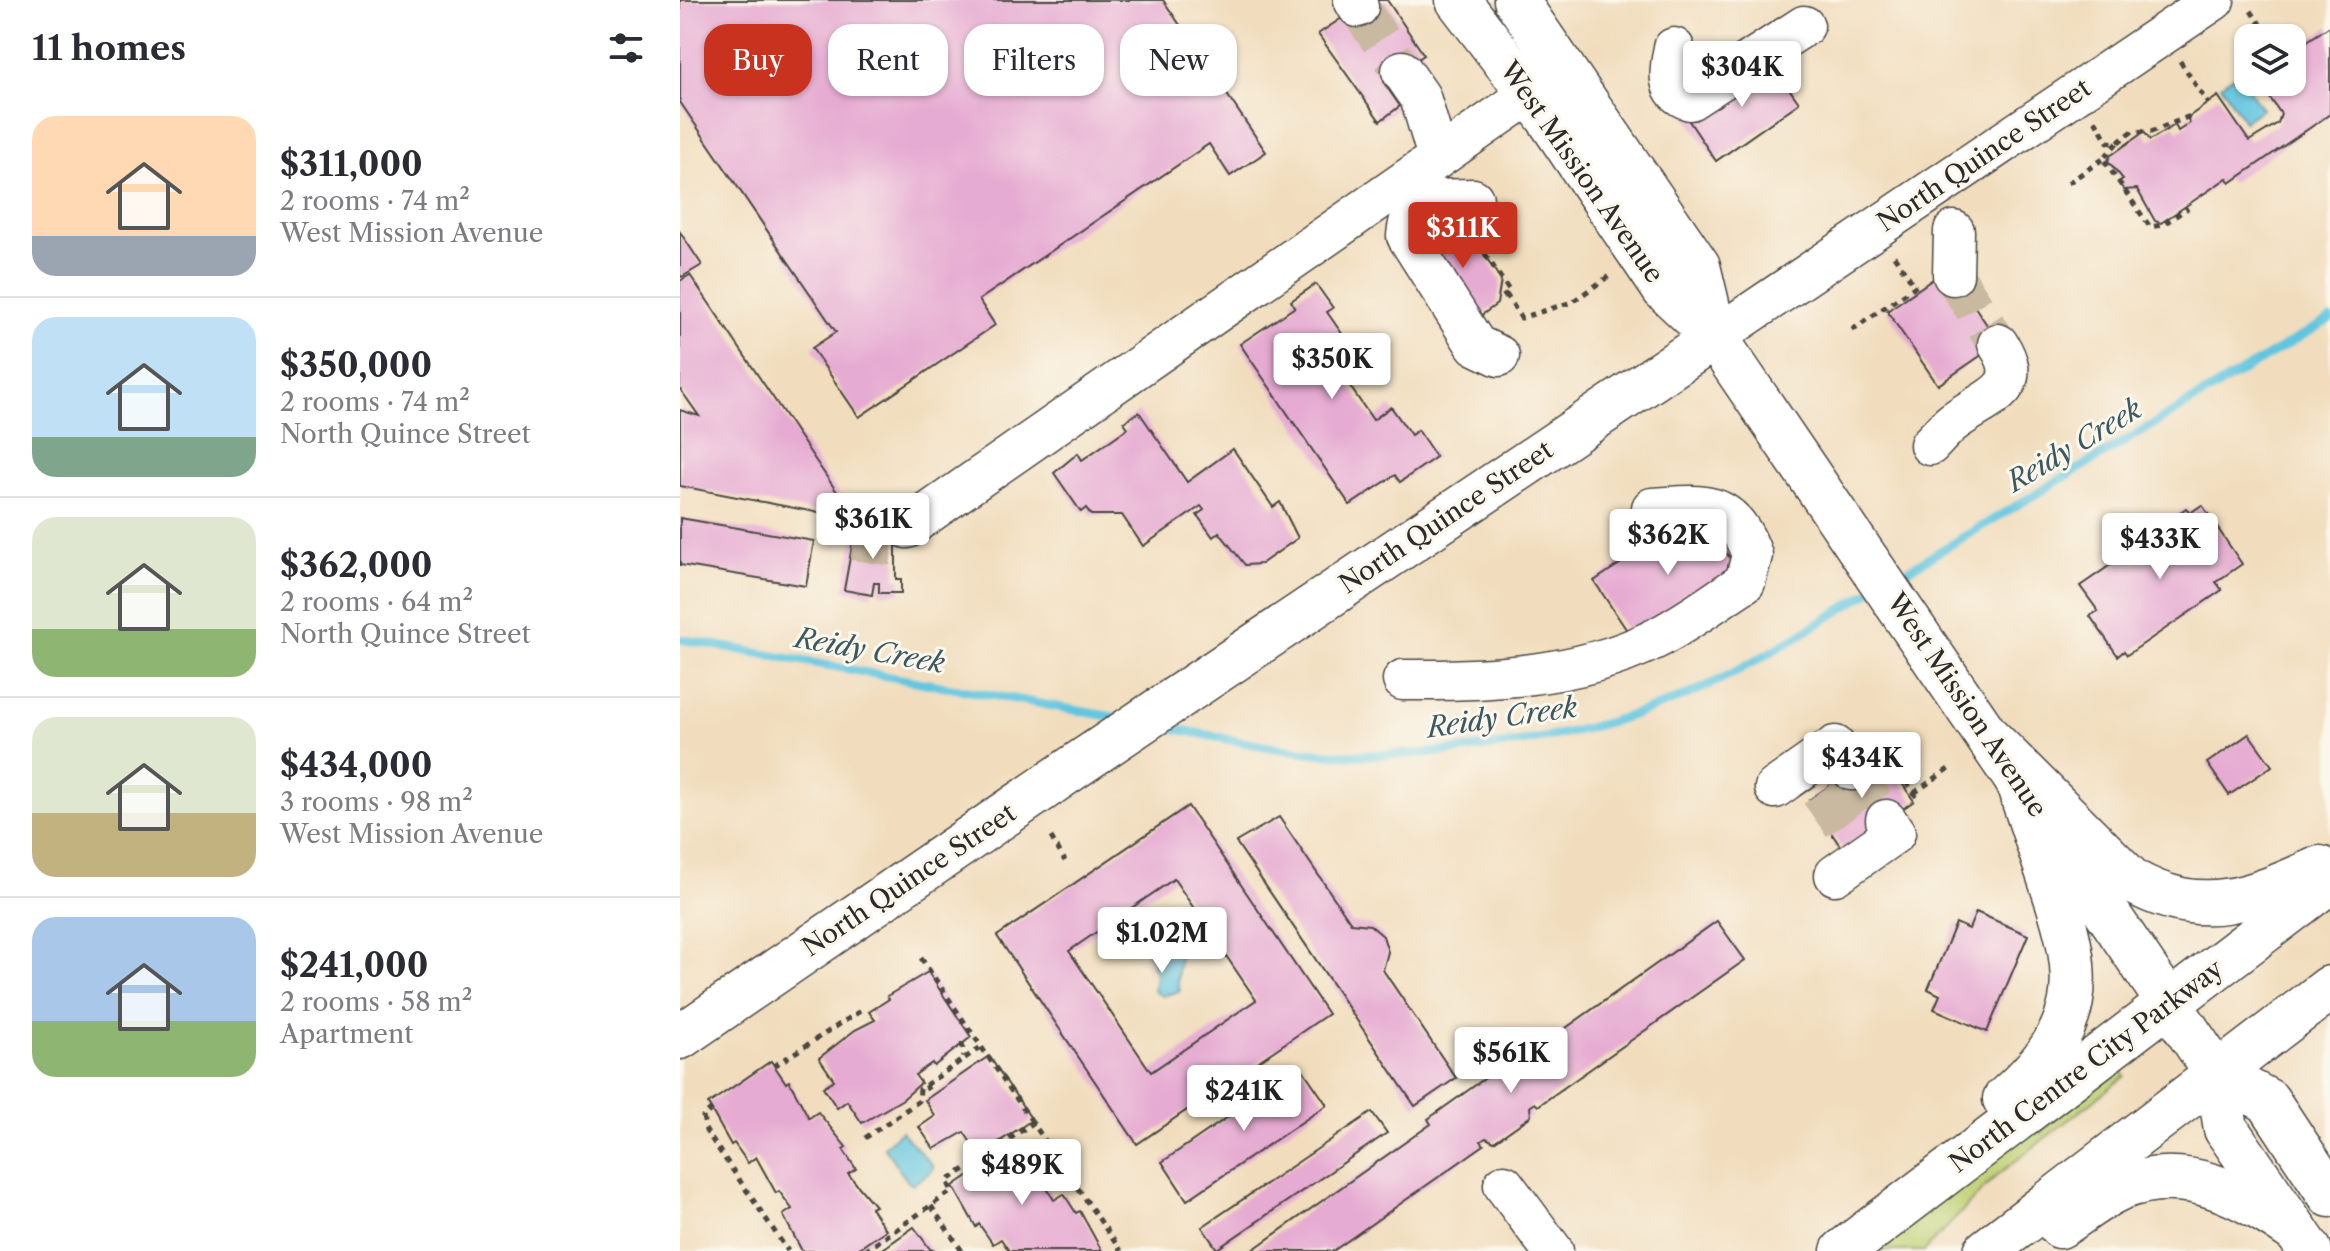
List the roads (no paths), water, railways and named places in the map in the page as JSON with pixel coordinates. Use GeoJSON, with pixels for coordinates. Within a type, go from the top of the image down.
{"type":"FeatureCollection","features":[{"type":"Feature","properties":{"kind":"main road","name":"West Mission Avenue"},"geometry":{"type":"LineString","coordinates":[[1458,0],[1530,94],[1664,289],[1715,337],[2015,774],[2217,1074],[2226,1129],[2303,1242]]}},
{"type":"Feature","properties":{"kind":"main road","name":"West Mission Avenue"},"geometry":{"type":"LineString","coordinates":[[1516,0],[1698,266],[1715,337]]}},
{"type":"Feature","properties":{"kind":"main road","name":"North Quince Street"},"geometry":{"type":"LineString","coordinates":[[680,1037],[1080,763],[1715,337]]}},
{"type":"Feature","properties":{"kind":"main road"},"geometry":{"type":"LineString","coordinates":[[1990,739],[2132,881],[2155,894],[2198,903],[2244,899],[2330,863]]}},
{"type":"Feature","properties":{"kind":"main road"},"geometry":{"type":"LineString","coordinates":[[1834,1251],[2036,1072],[2061,1033],[2069,1012],[2075,973],[2073,950],[2015,774]]}},
{"type":"Feature","properties":{"kind":"main road","name":"North Centre City Parkway"},"geometry":{"type":"LineString","coordinates":[[1843,1251],[2330,881]]}},
{"type":"Feature","properties":{"kind":"main road"},"geometry":{"type":"LineString","coordinates":[[1986,1251],[2330,988]]}},
{"type":"Feature","properties":{"kind":"main road","name":"West Mission Avenue"},"geometry":{"type":"LineString","coordinates":[[2217,1074],[2268,1101],[2330,1195]]}},
{"type":"Feature","properties":{"kind":"main road"},"geometry":{"type":"LineString","coordinates":[[2021,1251],[2117,1190],[2165,1179],[2185,1178],[2218,1186],[2260,1206],[2303,1242]]}},
{"type":"Feature","properties":{"kind":"street","name":"North Quince Street"},"geometry":{"type":"LineString","coordinates":[[1715,337],[2214,0]]}},
{"type":"Feature","properties":{"kind":"street"},"geometry":{"type":"LineString","coordinates":[[1674,48],[1669,74],[1671,83],[1680,97],[1690,100],[1804,26]]}},
{"type":"Feature","properties":{"kind":"street"},"geometry":{"type":"LineString","coordinates":[[1402,71],[1420,97],[1438,157]]}},
{"type":"Feature","properties":{"kind":"street"},"geometry":{"type":"LineString","coordinates":[[905,541],[1530,94]]}},
{"type":"Feature","properties":{"kind":"street"},"geometry":{"type":"LineString","coordinates":[[1469,211],[1434,199],[1424,204],[1408,221],[1407,237],[1476,345],[1499,356]]}},
{"type":"Feature","properties":{"kind":"street"},"geometry":{"type":"LineString","coordinates":[[1953,275],[1954,231]]}},
{"type":"Feature","properties":{"kind":"street"},"geometry":{"type":"LineString","coordinates":[[1930,445],[1952,423],[2003,389],[2008,380],[2009,360],[1998,344]]}},
{"type":"Feature","properties":{"kind":"street"},"geometry":{"type":"LineString","coordinates":[[1403,680],[1487,681],[1579,664],[1650,642],[1745,582],[1752,555],[1728,515],[1708,505],[1652,508]]}},
{"type":"Feature","properties":{"kind":"street"},"geometry":{"type":"LineString","coordinates":[[1504,1185],[1553,1251]]}},
{"type":"Feature","properties":{"kind":"water"},"geometry":{"type":"Polygon","coordinates":[[[2234,76],[2234,96],[2253,96],[2262,109],[2244,121],[2221,85],[2234,76]]]}},
{"type":"Feature","properties":{"kind":"water"},"geometry":{"type":"Polygon","coordinates":[[[1167,936],[1178,946],[1180,991],[1162,996],[1154,991],[1156,973],[1148,953],[1154,940],[1167,936]]]}},
{"type":"Feature","properties":{"kind":"water"},"geometry":{"type":"Polygon","coordinates":[[[901,1131],[933,1166],[932,1171],[913,1184],[908,1182],[884,1147],[901,1131]]]}},
{"type":"Feature","properties":{"kind":"waterway","name":"Reidy Creek"},"geometry":{"type":"LineString","coordinates":[[1893,579],[2330,319]]}},
{"type":"Feature","properties":{"kind":"waterway","name":"Reidy Creek"},"geometry":{"type":"LineString","coordinates":[[1161,726],[1260,745],[1335,755],[1439,752],[1557,735],[1633,715],[1697,691],[1774,650],[1873,590]]}},
{"type":"Feature","properties":{"kind":"waterway","name":"Reidy Creek"},"geometry":{"type":"LineString","coordinates":[[680,639],[1119,718]]}},
{"type":"Feature","properties":{"kind":"tunnel"},"geometry":{"type":"LineString","coordinates":[[1358,7],[1402,71]]}},
{"type":"Feature","properties":{"kind":"tunnel"},"geometry":{"type":"LineString","coordinates":[[1953,275],[1998,344]]}},
{"type":"Feature","properties":{"kind":"tunnel"},"geometry":{"type":"LineString","coordinates":[[853,540],[896,546]]}},
{"type":"Feature","properties":{"kind":"tunnel"},"geometry":{"type":"LineString","coordinates":[[1852,770],[1886,820]]}},
{"type":"Feature","properties":{"kind":"tunnel"},"geometry":{"type":"LineString","coordinates":[[1820,792],[1855,841]]}}]}
